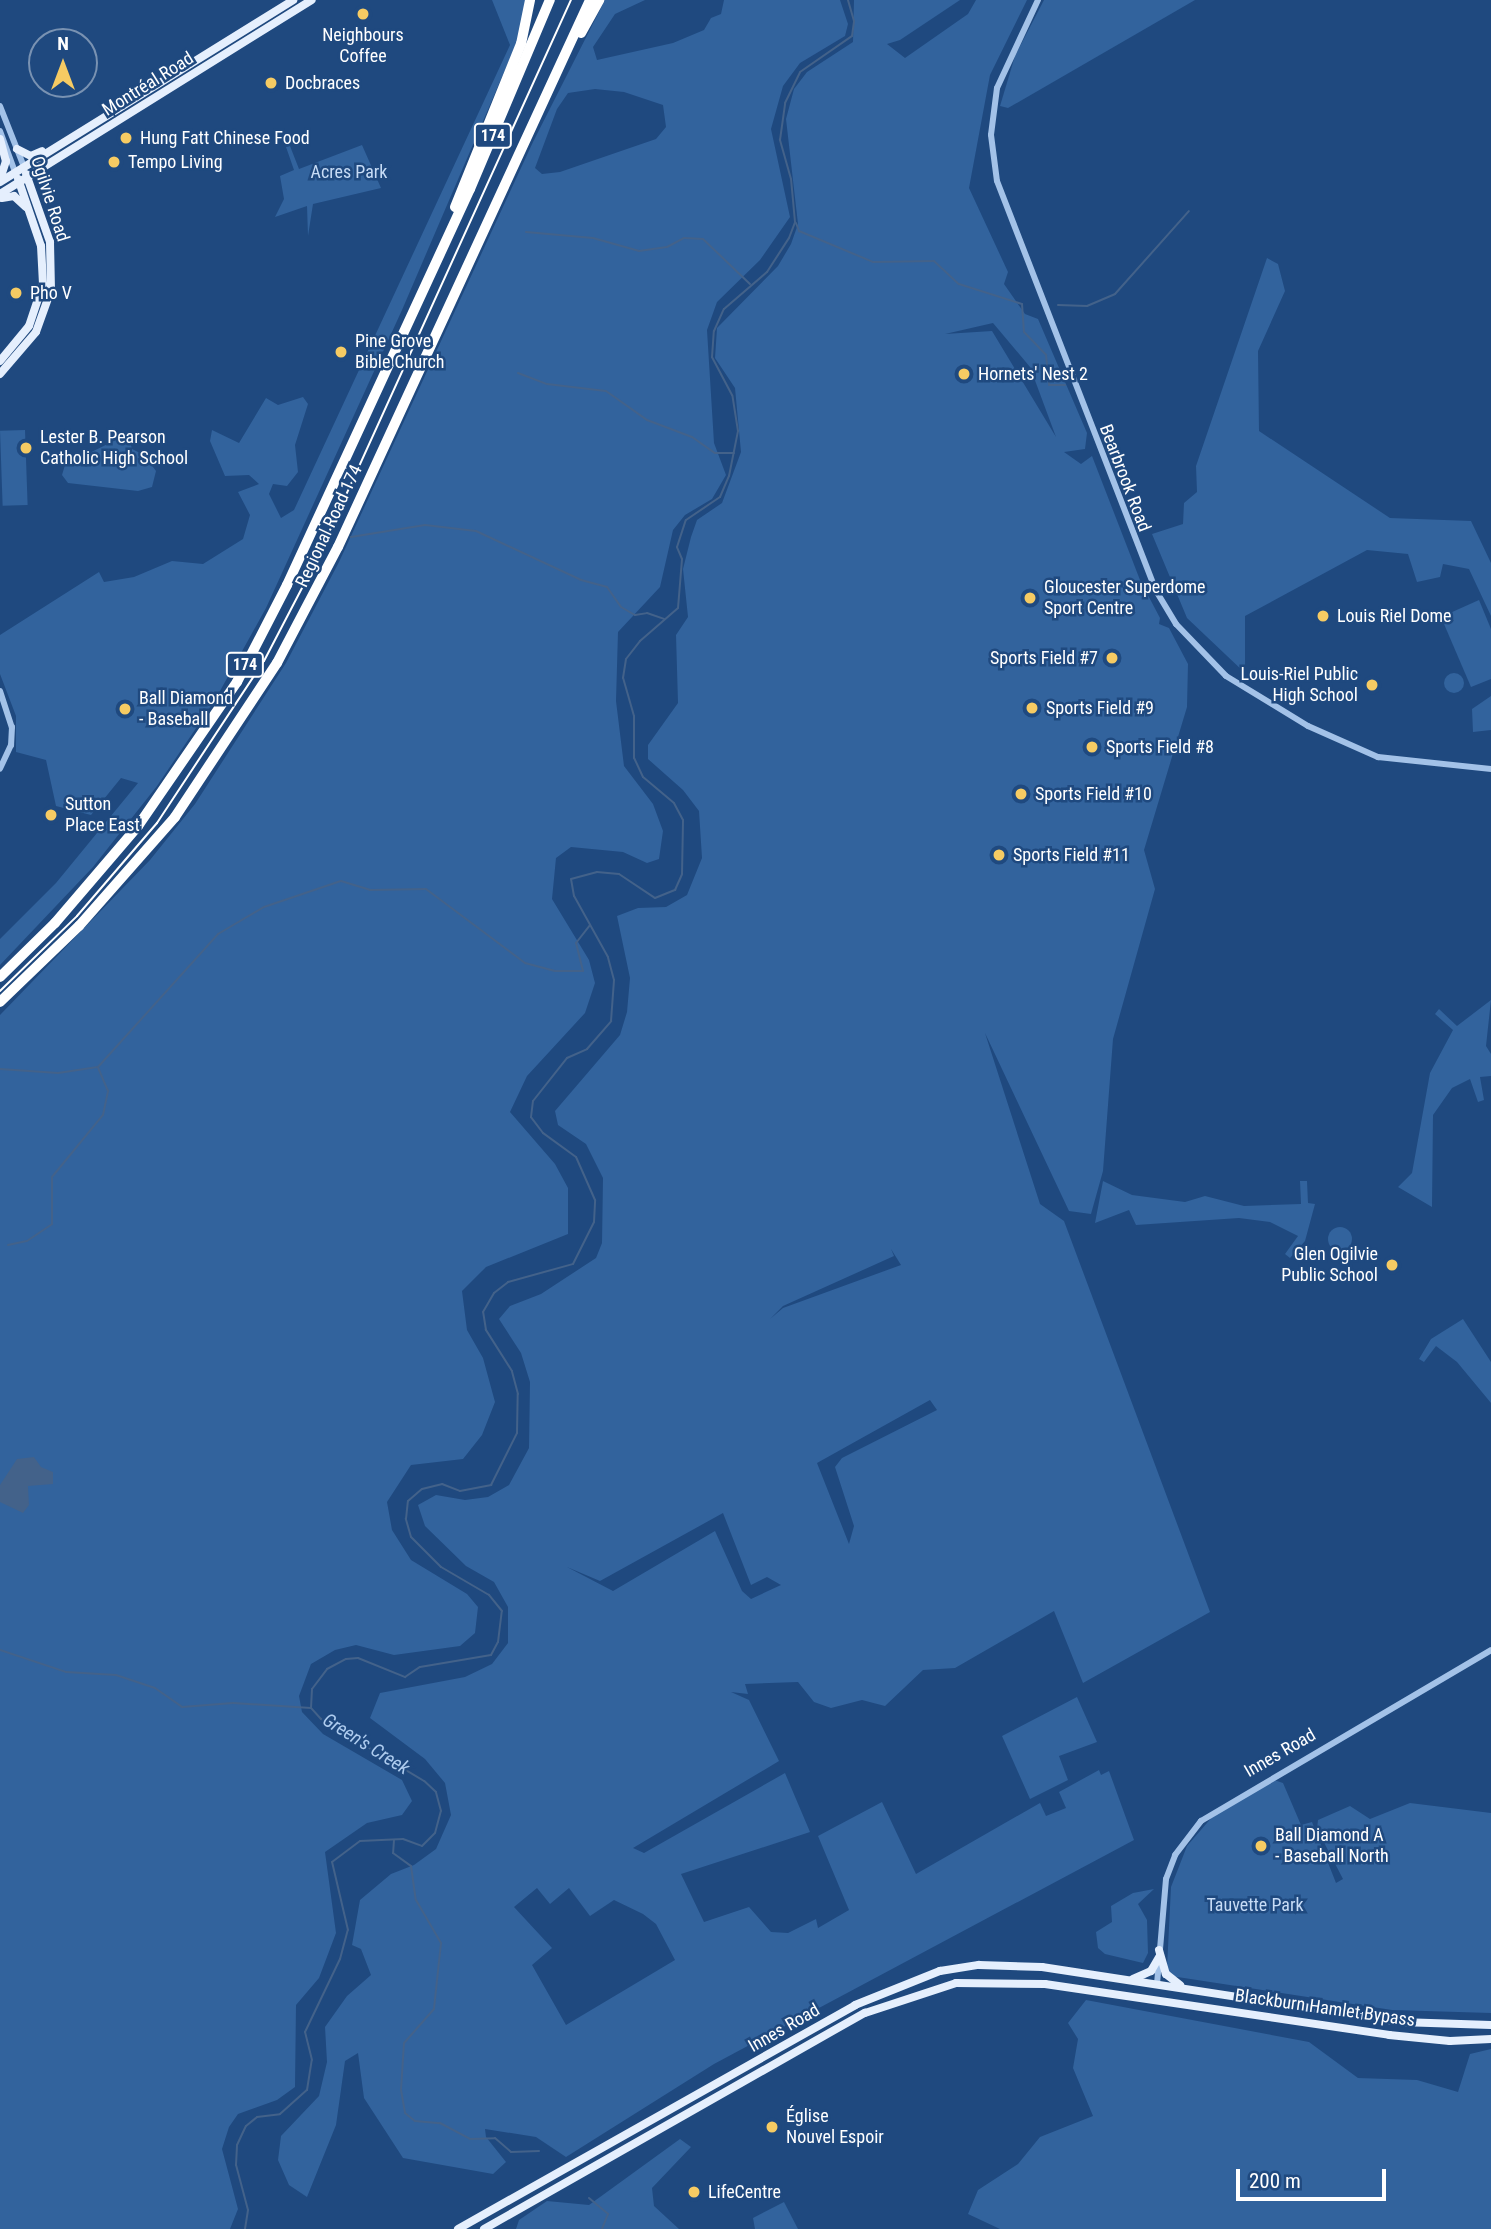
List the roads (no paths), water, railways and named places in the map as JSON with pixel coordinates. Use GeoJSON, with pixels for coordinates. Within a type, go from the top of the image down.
{"type":"FeatureCollection","features":[{"type":"Feature","properties":{"kind":"highway"},"geometry":{"type":"LineString","coordinates":[[431,270],[521,44],[530,0]]}},
{"type":"Feature","properties":{"kind":"highway","name":"Regional Road 174"},"geometry":{"type":"LineString","coordinates":[[0,977],[55,923],[138,826],[237,682],[287,585],[431,270],[550,0]]}},
{"type":"Feature","properties":{"kind":"highway","name":"Regional Road 174"},"geometry":{"type":"LineString","coordinates":[[0,1002],[79,926],[166,827],[257,697],[338,547],[590,0]]}},
{"type":"Feature","properties":{"kind":"highway"},"geometry":{"type":"LineString","coordinates":[[542,105],[599,0]]}},
{"type":"Feature","properties":{"kind":"main road","name":"Montréal Road"},"geometry":{"type":"LineString","coordinates":[[0,181],[293,0]]}},
{"type":"Feature","properties":{"kind":"main road","name":"Montréal Road"},"geometry":{"type":"LineString","coordinates":[[0,197],[312,0]]}},
{"type":"Feature","properties":{"kind":"main road"},"geometry":{"type":"LineString","coordinates":[[0,139],[6,161],[0,181]]}},
{"type":"Feature","properties":{"kind":"main road"},"geometry":{"type":"LineString","coordinates":[[17,149],[32,156],[67,141]]}},
{"type":"Feature","properties":{"kind":"main road","name":"Ogilvie Road"},"geometry":{"type":"LineString","coordinates":[[0,374],[36,332],[51,290],[52,249],[24,167]]}},
{"type":"Feature","properties":{"kind":"main road"},"geometry":{"type":"LineString","coordinates":[[38,203],[35,187],[42,168]]}},
{"type":"Feature","properties":{"kind":"main road","name":"Ogilvie Road"},"geometry":{"type":"LineString","coordinates":[[0,361],[29,326],[43,284],[41,246],[15,172]]}},
{"type":"Feature","properties":{"kind":"main road"},"geometry":{"type":"LineString","coordinates":[[0,197],[14,196],[29,208]]}},
{"type":"Feature","properties":{"kind":"main road"},"geometry":{"type":"LineString","coordinates":[[1130,1980],[1151,1972],[1159,1954]]}},
{"type":"Feature","properties":{"kind":"main road"},"geometry":{"type":"LineString","coordinates":[[1159,1954],[1166,1974],[1189,1989]]}},
{"type":"Feature","properties":{"kind":"main road","name":"Innes Road"},"geometry":{"type":"LineString","coordinates":[[458,2229],[839,2014],[911,1980],[979,1965],[1042,1967],[1157,1984],[1155,1999],[984,1980],[928,1989],[844,2024],[484,2229]]}},
{"type":"Feature","properties":{"kind":"main road","name":"Blackburn Hamlet Bypass"},"geometry":{"type":"LineString","coordinates":[[1157,1984],[1400,2022],[1491,2025]]}},
{"type":"Feature","properties":{"kind":"main road","name":"Blackburn Hamlet Bypass"},"geometry":{"type":"LineString","coordinates":[[1155,1999],[1389,2035],[1450,2041],[1491,2039]]}},
{"type":"Feature","properties":{"kind":"main road"},"geometry":{"type":"LineString","coordinates":[[839,2014],[844,2024]]}},
{"type":"Feature","properties":{"kind":"main road"},"geometry":{"type":"LineString","coordinates":[[678,2105],[684,2114]]}},
{"type":"Feature","properties":{"kind":"main road"},"geometry":{"type":"LineString","coordinates":[[498,2229],[504,2217]]}},
{"type":"Feature","properties":{"kind":"main road"},"geometry":{"type":"LineString","coordinates":[[477,2218],[484,2229]]}},
{"type":"Feature","properties":{"kind":"street","name":"Bearbrook Road"},"geometry":{"type":"LineString","coordinates":[[1038,0],[997,88],[991,135],[997,181],[1155,589],[1198,651],[1226,676],[1308,726],[1378,757],[1491,769]]}},
{"type":"Feature","properties":{"kind":"street","name":"Ogilvie Road"},"geometry":{"type":"LineString","coordinates":[[0,106],[24,167]]}},
{"type":"Feature","properties":{"kind":"street","name":"Ogilvie Road"},"geometry":{"type":"LineString","coordinates":[[0,131],[15,172]]}},
{"type":"Feature","properties":{"kind":"street"},"geometry":{"type":"LineString","coordinates":[[0,691],[12,727],[9,753],[0,769]]}},
{"type":"Feature","properties":{"kind":"street","name":"Innes Road"},"geometry":{"type":"LineString","coordinates":[[1157,1984],[1166,1879],[1179,1849],[1201,1821],[1491,1650]]}},
{"type":"Feature","properties":{"kind":"waterway","name":"Green's Creek"},"geometry":{"type":"LineString","coordinates":[[245,2229],[248,2210],[236,2165],[237,2145],[246,2126],[257,2117],[280,2114],[307,2090],[312,2060],[305,2032],[340,1959],[348,1930],[332,1862],[360,1841],[403,1839],[422,1846],[435,1833],[441,1811],[436,1792],[424,1781],[321,1719],[311,1708],[312,1689],[327,1669],[346,1659],[358,1658],[405,1677],[420,1667],[491,1655],[498,1642],[502,1611],[489,1595],[441,1567],[411,1537],[406,1519],[408,1501],[422,1489],[442,1484],[460,1491],[491,1485],[517,1433],[518,1394],[512,1371],[486,1330],[483,1312],[494,1293],[508,1282],[573,1264],[594,1222],[595,1200],[576,1157],[543,1133],[531,1117],[533,1101],[567,1058],[587,1049],[611,1021],[614,980],[608,957],[574,896],[571,879],[597,872],[619,874],[655,898],[675,890],[682,874],[683,820],[674,803],[643,777],[634,758],[634,716],[623,678],[626,659],[640,641],[678,608],[682,559],[677,547],[686,520],[720,497],[729,476],[738,431],[732,395],[712,357],[714,331],[724,309],[767,272],[789,238],[795,222],[791,179],[780,140],[785,103],[800,72],[852,36],[854,21],[848,0]]}},
{"type":"Feature","properties":{"kind":"waterway"},"geometry":{"type":"LineString","coordinates":[[1058,305],[1087,306],[1115,294],[1189,211]]}},
{"type":"Feature","properties":{"kind":"waterway"},"geometry":{"type":"LineString","coordinates":[[796,223],[799,231],[873,262],[934,261],[959,284],[1022,304],[1024,332],[1046,355],[1049,385],[1065,385]]}},
{"type":"Feature","properties":{"kind":"waterway"},"geometry":{"type":"LineString","coordinates":[[526,232],[593,238],[639,251],[667,247],[684,238],[703,239],[750,284]]}},
{"type":"Feature","properties":{"kind":"waterway"},"geometry":{"type":"LineString","coordinates":[[518,373],[547,384],[606,391],[647,420],[692,437],[715,453],[734,453]]}},
{"type":"Feature","properties":{"kind":"waterway"},"geometry":{"type":"LineString","coordinates":[[351,537],[425,525],[476,531],[581,580],[607,587],[621,607],[635,615],[647,613],[664,619]]}},
{"type":"Feature","properties":{"kind":"waterway"},"geometry":{"type":"LineString","coordinates":[[0,1069],[58,1073],[98,1067],[218,934],[264,907],[341,881],[370,890],[426,889],[525,963],[555,971],[583,971],[576,943],[590,925]]}},
{"type":"Feature","properties":{"kind":"waterway"},"geometry":{"type":"LineString","coordinates":[[8,1245],[27,1241],[52,1224],[52,1177],[103,1115],[108,1091],[98,1067]]}},
{"type":"Feature","properties":{"kind":"waterway"},"geometry":{"type":"LineString","coordinates":[[0,1650],[66,1672],[116,1675],[155,1688],[182,1707],[233,1703],[311,1708]]}},
{"type":"Feature","properties":{"kind":"waterway"},"geometry":{"type":"LineString","coordinates":[[394,1840],[393,1853],[411,1866],[416,1900],[441,1943],[434,2009],[404,2043],[401,2090],[405,2113],[415,2121],[440,2123],[470,2139],[495,2138],[511,2152],[539,2151]]}},
{"type":"Feature","properties":{"kind":"waterway"},"geometry":{"type":"LineString","coordinates":[[589,2198],[608,2214],[602,2229]]}},
{"type":"Feature","properties":{"kind":"tram line"},"geometry":{"type":"LineString","coordinates":[[0,991],[77,916],[157,823],[264,661],[316,561],[571,0]]}},
{"type":"Feature","properties":{"kind":"place","name":"Neighbours Coffee"},"geometry":{"type":"Point","coordinates":[363,14]}},
{"type":"Feature","properties":{"kind":"place","name":"Docbraces"},"geometry":{"type":"Point","coordinates":[271,83]}},
{"type":"Feature","properties":{"kind":"place","name":"Hung Fatt Chinese Food"},"geometry":{"type":"Point","coordinates":[126,138]}},
{"type":"Feature","properties":{"kind":"place","name":"Tempo Living"},"geometry":{"type":"Point","coordinates":[114,162]}},
{"type":"Feature","properties":{"kind":"place","name":"Pho V"},"geometry":{"type":"Point","coordinates":[16,293]}},
{"type":"Feature","properties":{"kind":"place","name":"Pine Grove Bible Church"},"geometry":{"type":"Point","coordinates":[341,352]}},
{"type":"Feature","properties":{"kind":"place","name":"Hornets' Nest 2"},"geometry":{"type":"Point","coordinates":[964,374]}},
{"type":"Feature","properties":{"kind":"place","name":"Lester B. Pearson Catholic High School"},"geometry":{"type":"Point","coordinates":[26,448]}},
{"type":"Feature","properties":{"kind":"place","name":"Gloucester Superdome Sport Centre"},"geometry":{"type":"Point","coordinates":[1030,598]}},
{"type":"Feature","properties":{"kind":"place","name":"Louis Riel Dome"},"geometry":{"type":"Point","coordinates":[1323,616]}},
{"type":"Feature","properties":{"kind":"place","name":"Sports Field #7"},"geometry":{"type":"Point","coordinates":[1112,658]}},
{"type":"Feature","properties":{"kind":"place","name":"Louis-Riel Public High School"},"geometry":{"type":"Point","coordinates":[1372,685]}},
{"type":"Feature","properties":{"kind":"place","name":"Sports Field #9"},"geometry":{"type":"Point","coordinates":[1032,708]}},
{"type":"Feature","properties":{"kind":"place","name":"Ball Diamond - Baseball"},"geometry":{"type":"Point","coordinates":[125,709]}},
{"type":"Feature","properties":{"kind":"place","name":"Sports Field #8"},"geometry":{"type":"Point","coordinates":[1092,747]}},
{"type":"Feature","properties":{"kind":"place","name":"Sports Field #10"},"geometry":{"type":"Point","coordinates":[1021,794]}},
{"type":"Feature","properties":{"kind":"place","name":"Sutton Place East"},"geometry":{"type":"Point","coordinates":[51,815]}},
{"type":"Feature","properties":{"kind":"place","name":"Sports Field #11"},"geometry":{"type":"Point","coordinates":[999,855]}},
{"type":"Feature","properties":{"kind":"place","name":"Glen Ogilvie Public School"},"geometry":{"type":"Point","coordinates":[1392,1265]}},
{"type":"Feature","properties":{"kind":"place","name":"Ball Diamond A - Baseball North"},"geometry":{"type":"Point","coordinates":[1261,1846]}},
{"type":"Feature","properties":{"kind":"place","name":"Église Nouvel Espoir"},"geometry":{"type":"Point","coordinates":[772,2127]}},
{"type":"Feature","properties":{"kind":"place","name":"LifeCentre"},"geometry":{"type":"Point","coordinates":[694,2192]}},
{"type":"Feature","properties":{"kind":"park label","name":"Acres Park"},"geometry":{"type":"Point","coordinates":[349,172]}},
{"type":"Feature","properties":{"kind":"park label","name":"Tauvette Park"},"geometry":{"type":"Point","coordinates":[1255,1905]}}]}
